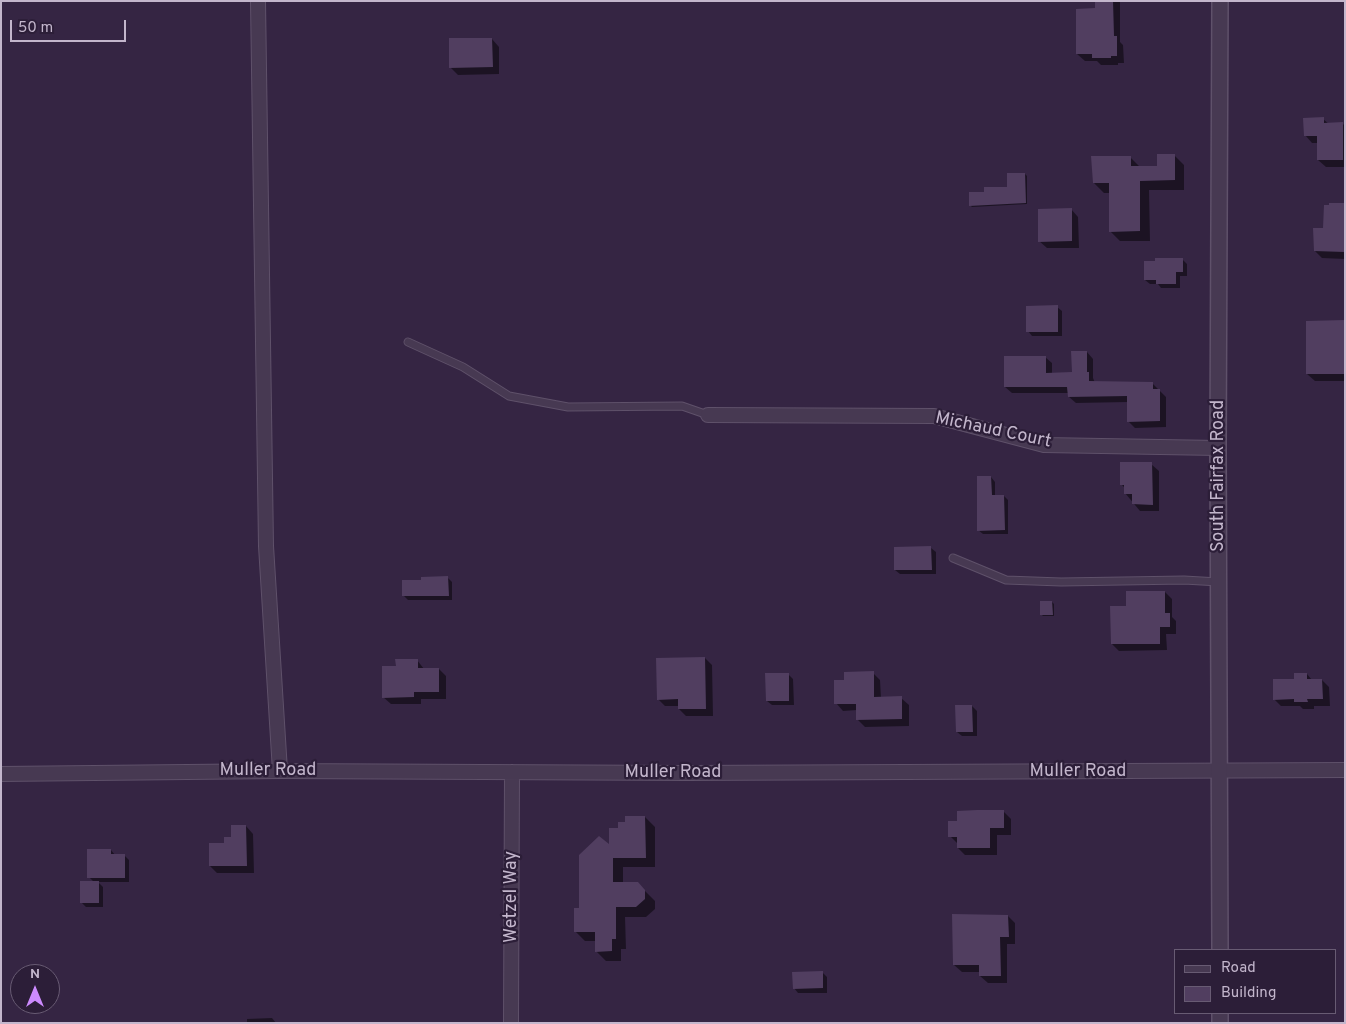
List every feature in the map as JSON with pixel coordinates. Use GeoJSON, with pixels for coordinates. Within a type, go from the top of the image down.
{"type":"FeatureCollection","features":[{"type":"Feature","properties":{"kind":"street"},"geometry":{"type":"LineString","coordinates":[[258,1],[266,546],[280,771]]}},
{"type":"Feature","properties":{"kind":"street","name":"South Fairfax Road"},"geometry":{"type":"LineString","coordinates":[[1220,1],[1218,448],[1220,949]]}},
{"type":"Feature","properties":{"kind":"street","name":"Michaud Court"},"geometry":{"type":"LineString","coordinates":[[708,415],[934,416],[1044,445],[1218,448]]}},
{"type":"Feature","properties":{"kind":"street","name":"Muller Road"},"geometry":{"type":"LineString","coordinates":[[1,774],[280,771],[686,773],[1345,770]]}},
{"type":"Feature","properties":{"kind":"street","name":"Wetzel Way"},"geometry":{"type":"LineString","coordinates":[[511,1023],[512,772]]}},
{"type":"Feature","properties":{"kind":"lane"},"geometry":{"type":"LineString","coordinates":[[408,342],[463,367],[509,396],[568,407],[682,406],[708,415]]}},
{"type":"Feature","properties":{"kind":"lane"},"geometry":{"type":"LineString","coordinates":[[953,558],[1006,580],[1061,582],[1184,580],[1219,582]]}},
{"type":"Feature","properties":{"kind":"building"},"geometry":{"type":"Polygon","coordinates":[[[1095,1],[1113,1],[1114,36],[1117,36],[1117,56],[1111,56],[1111,58],[1092,58],[1092,54],[1076,54],[1076,9],[1095,8],[1095,1]]]}},
{"type":"Feature","properties":{"kind":"building"},"geometry":{"type":"Polygon","coordinates":[[[449,38],[492,38],[493,67],[449,68],[449,38]]]}},
{"type":"Feature","properties":{"kind":"building"},"geometry":{"type":"Polygon","coordinates":[[[1324,117],[1324,123],[1343,122],[1343,160],[1317,160],[1317,136],[1304,136],[1303,118],[1324,117]]]}},
{"type":"Feature","properties":{"kind":"building"},"geometry":{"type":"Polygon","coordinates":[[[1157,154],[1175,154],[1175,180],[1140,181],[1140,231],[1109,232],[1109,183],[1093,183],[1091,156],[1131,156],[1131,166],[1157,166],[1157,154]]]}},
{"type":"Feature","properties":{"kind":"building"},"geometry":{"type":"Polygon","coordinates":[[[1007,173],[1025,173],[1026,203],[969,206],[969,192],[984,192],[984,187],[1007,187],[1007,173]]]}},
{"type":"Feature","properties":{"kind":"building"},"geometry":{"type":"Polygon","coordinates":[[[1329,203],[1345,203],[1345,252],[1314,251],[1313,228],[1323,228],[1324,205],[1329,205],[1329,203]]]}},
{"type":"Feature","properties":{"kind":"building"},"geometry":{"type":"Polygon","coordinates":[[[1072,208],[1072,241],[1038,242],[1038,209],[1072,208]]]}},
{"type":"Feature","properties":{"kind":"building"},"geometry":{"type":"Polygon","coordinates":[[[1155,258],[1183,258],[1183,272],[1176,272],[1176,284],[1156,284],[1156,280],[1144,280],[1144,261],[1155,261],[1155,258]]]}},
{"type":"Feature","properties":{"kind":"building"},"geometry":{"type":"Polygon","coordinates":[[[1058,305],[1058,332],[1026,332],[1026,306],[1058,305]]]}},
{"type":"Feature","properties":{"kind":"building"},"geometry":{"type":"Polygon","coordinates":[[[1345,320],[1345,374],[1306,374],[1306,321],[1345,320]]]}},
{"type":"Feature","properties":{"kind":"building"},"geometry":{"type":"Polygon","coordinates":[[[1071,351],[1087,351],[1089,381],[1153,382],[1153,389],[1160,389],[1160,421],[1127,422],[1127,396],[1068,397],[1067,387],[1004,387],[1004,356],[1046,356],[1046,373],[1072,372],[1071,351]]]}},
{"type":"Feature","properties":{"kind":"building"},"geometry":{"type":"Polygon","coordinates":[[[1120,462],[1152,462],[1153,505],[1132,504],[1132,494],[1124,494],[1124,485],[1120,485],[1120,462]]]}},
{"type":"Feature","properties":{"kind":"building"},"geometry":{"type":"Polygon","coordinates":[[[977,476],[991,476],[992,495],[1004,495],[1005,530],[977,531],[977,476]]]}},
{"type":"Feature","properties":{"kind":"building"},"geometry":{"type":"Polygon","coordinates":[[[931,546],[932,570],[894,570],[894,547],[931,546]]]}},
{"type":"Feature","properties":{"kind":"building"},"geometry":{"type":"Polygon","coordinates":[[[448,576],[449,596],[402,596],[402,580],[421,580],[421,577],[448,576]]]}},
{"type":"Feature","properties":{"kind":"building"},"geometry":{"type":"Polygon","coordinates":[[[1126,591],[1165,591],[1165,613],[1170,613],[1170,627],[1160,627],[1160,644],[1111,644],[1110,606],[1126,606],[1126,591]]]}},
{"type":"Feature","properties":{"kind":"building"},"geometry":{"type":"Polygon","coordinates":[[[1040,601],[1052,601],[1053,615],[1040,615],[1040,601]]]}},
{"type":"Feature","properties":{"kind":"building"},"geometry":{"type":"Polygon","coordinates":[[[705,657],[706,709],[678,709],[678,699],[657,700],[656,658],[705,657]]]}},
{"type":"Feature","properties":{"kind":"building"},"geometry":{"type":"Polygon","coordinates":[[[395,659],[418,659],[418,668],[439,668],[439,692],[414,692],[414,697],[382,698],[382,666],[396,666],[395,659]]]}},
{"type":"Feature","properties":{"kind":"building"},"geometry":{"type":"Polygon","coordinates":[[[874,671],[874,697],[902,696],[902,719],[856,720],[856,704],[834,704],[834,680],[844,680],[844,672],[874,671]]]}},
{"type":"Feature","properties":{"kind":"building"},"geometry":{"type":"Polygon","coordinates":[[[765,673],[789,673],[789,701],[766,701],[765,673]]]}},
{"type":"Feature","properties":{"kind":"building"},"geometry":{"type":"Polygon","coordinates":[[[1294,673],[1307,673],[1307,679],[1322,679],[1323,699],[1307,699],[1308,702],[1294,702],[1294,699],[1273,700],[1273,679],[1294,679],[1294,673]]]}},
{"type":"Feature","properties":{"kind":"building"},"geometry":{"type":"Polygon","coordinates":[[[955,705],[972,705],[973,732],[956,732],[955,705]]]}},
{"type":"Feature","properties":{"kind":"building"},"geometry":{"type":"Polygon","coordinates":[[[1004,810],[1004,828],[990,828],[990,848],[957,848],[957,837],[948,837],[948,821],[957,821],[957,811],[1004,810]]]}},
{"type":"Feature","properties":{"kind":"building"},"geometry":{"type":"Polygon","coordinates":[[[625,816],[645,816],[646,858],[613,858],[613,882],[638,882],[645,890],[645,899],[636,907],[616,907],[616,939],[612,939],[612,951],[595,952],[595,932],[574,932],[574,908],[579,908],[579,855],[599,836],[609,844],[609,828],[618,828],[618,822],[625,822],[625,816]]]}},
{"type":"Feature","properties":{"kind":"building"},"geometry":{"type":"Polygon","coordinates":[[[231,825],[246,825],[247,866],[209,866],[209,843],[224,843],[224,837],[231,837],[231,825]]]}},
{"type":"Feature","properties":{"kind":"building"},"geometry":{"type":"Polygon","coordinates":[[[87,849],[111,849],[111,854],[125,854],[125,878],[87,878],[87,849]]]}},
{"type":"Feature","properties":{"kind":"building"},"geometry":{"type":"Polygon","coordinates":[[[80,881],[99,881],[99,903],[80,903],[80,881]]]}},
{"type":"Feature","properties":{"kind":"building"},"geometry":{"type":"Polygon","coordinates":[[[952,914],[1008,915],[1009,937],[1000,937],[1001,976],[979,976],[979,965],[953,965],[952,914]]]}},
{"type":"Feature","properties":{"kind":"building"},"geometry":{"type":"Polygon","coordinates":[[[823,971],[823,988],[793,989],[792,972],[823,971]]]}}]}
